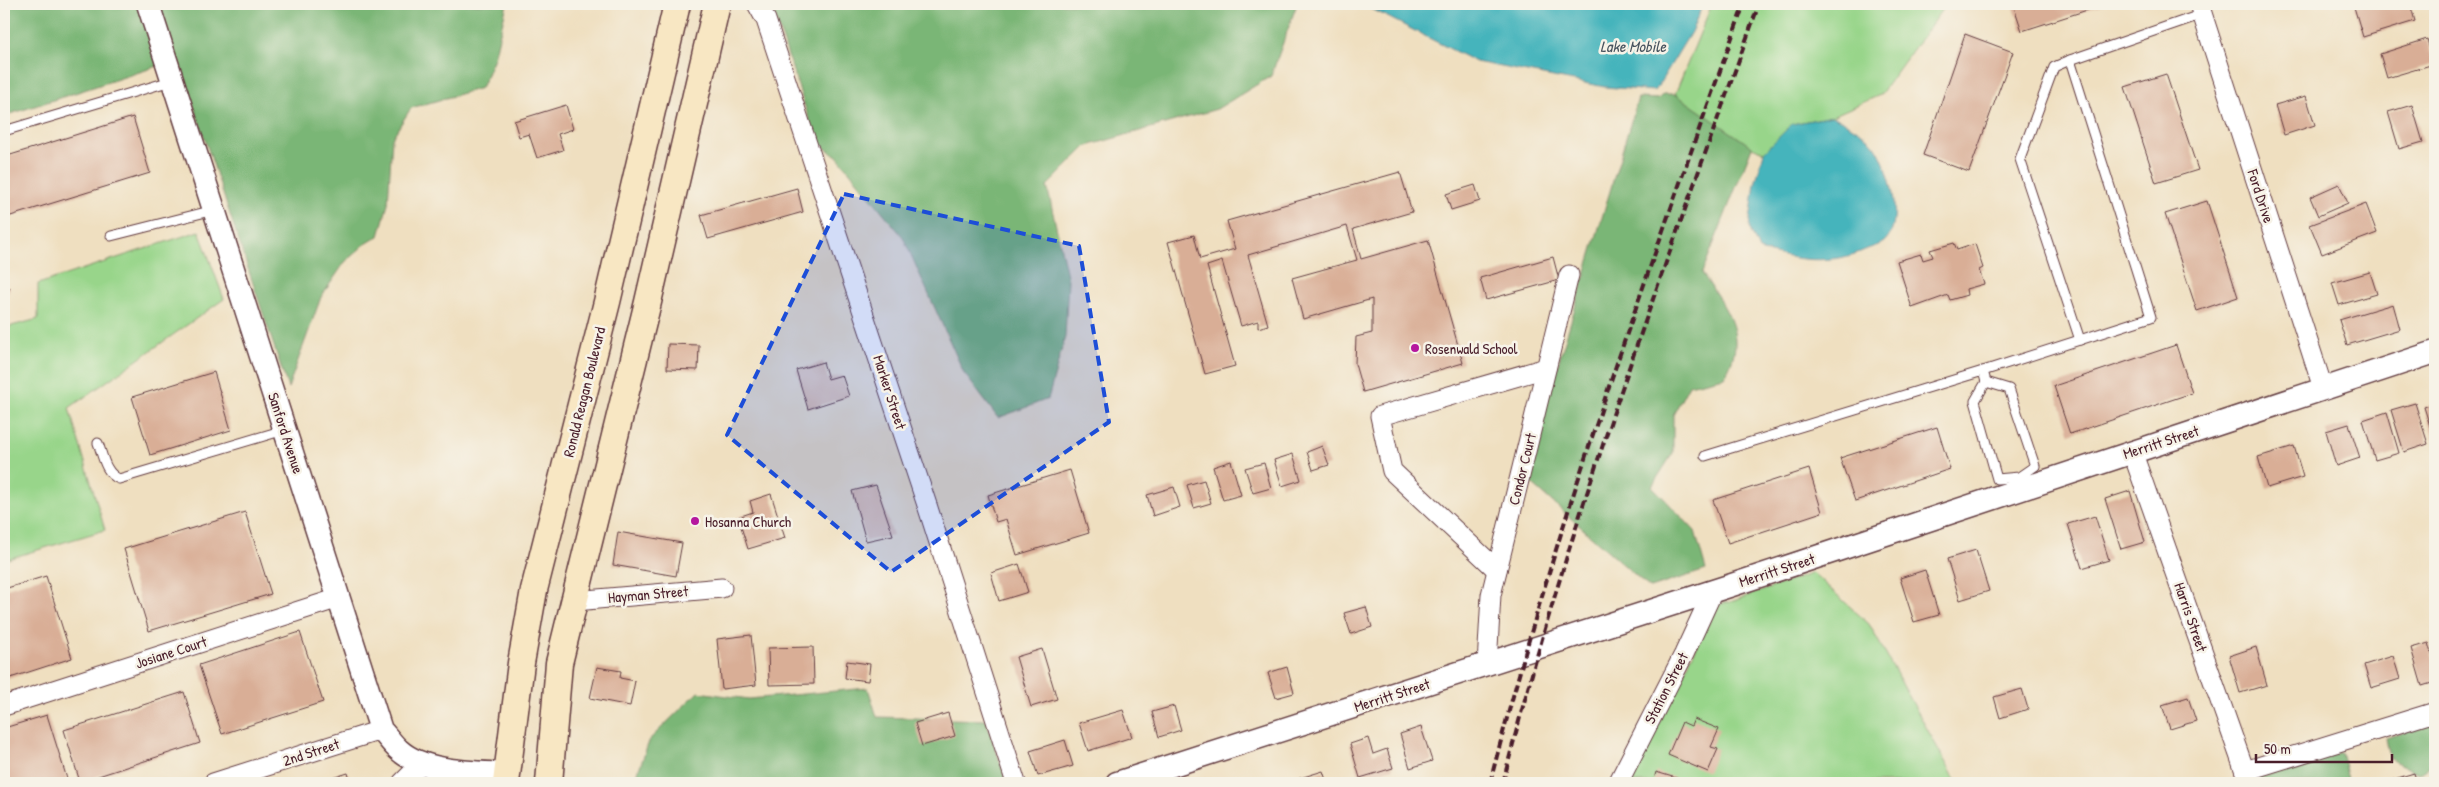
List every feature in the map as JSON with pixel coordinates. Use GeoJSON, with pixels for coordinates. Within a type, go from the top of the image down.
{"type":"FeatureCollection","features":[{"type":"Feature","properties":{"kind":"main road","name":"Ronald Reagan Boulevard"},"geometry":{"type":"LineString","coordinates":[[507,779],[520,663],[534,590],[607,302],[677,4]]}},
{"type":"Feature","properties":{"kind":"main road"},"geometry":{"type":"LineString","coordinates":[[549,783],[559,663],[654,274],[717,4]]}},
{"type":"Feature","properties":{"kind":"street","name":"Sanford Avenue"},"geometry":{"type":"LineString","coordinates":[[148,4],[381,730],[399,750],[422,763],[507,779]]}},
{"type":"Feature","properties":{"kind":"street","name":"Marker Street"},"geometry":{"type":"LineString","coordinates":[[757,4],[766,20],[927,505],[1016,783]]}},
{"type":"Feature","properties":{"kind":"street","name":"Ford Drive"},"geometry":{"type":"LineString","coordinates":[[2201,9],[2323,388]]}},
{"type":"Feature","properties":{"kind":"street","name":"Condor Court"},"geometry":{"type":"LineString","coordinates":[[1487,665],[1491,595],[1569,275]]}},
{"type":"Feature","properties":{"kind":"street","name":"Merritt Street"},"geometry":{"type":"LineString","coordinates":[[1117,783],[1713,591],[2020,483],[2132,452],[2435,352]]}},
{"type":"Feature","properties":{"kind":"street"},"geometry":{"type":"LineString","coordinates":[[1497,570],[1392,471],[1380,416],[1546,368]]}},
{"type":"Feature","properties":{"kind":"street","name":"Harris Street"},"geometry":{"type":"LineString","coordinates":[[2132,452],[2247,777]]}},
{"type":"Feature","properties":{"kind":"street","name":"Hayman Street"},"geometry":{"type":"LineString","coordinates":[[575,601],[722,588]]}},
{"type":"Feature","properties":{"kind":"street","name":"Station Street"},"geometry":{"type":"LineString","coordinates":[[1618,783],[1684,654],[1713,591]]}},
{"type":"Feature","properties":{"kind":"street","name":"Josiane Court"},"geometry":{"type":"LineString","coordinates":[[4,706],[339,598]]}},
{"type":"Feature","properties":{"kind":"street"},"geometry":{"type":"LineString","coordinates":[[2247,777],[2435,712]]}},
{"type":"Feature","properties":{"kind":"street","name":"2nd Street"},"geometry":{"type":"LineString","coordinates":[[213,783],[381,730]]}},
{"type":"Feature","properties":{"kind":"street"},"geometry":{"type":"LineString","coordinates":[[402,783],[422,763]]}},
{"type":"Feature","properties":{"kind":"lane"},"geometry":{"type":"LineString","coordinates":[[2080,340],[2020,159],[2054,67],[2201,9]]}},
{"type":"Feature","properties":{"kind":"lane"},"geometry":{"type":"LineString","coordinates":[[1705,456],[1983,372],[2151,317],[2070,60]]}},
{"type":"Feature","properties":{"kind":"lane"},"geometry":{"type":"LineString","coordinates":[[4,131],[172,81]]}},
{"type":"Feature","properties":{"kind":"lane"},"geometry":{"type":"LineString","coordinates":[[111,236],[214,210]]}},
{"type":"Feature","properties":{"kind":"lane"},"geometry":{"type":"LineString","coordinates":[[1983,372],[1986,382]]}},
{"type":"Feature","properties":{"kind":"lane"},"geometry":{"type":"LineString","coordinates":[[1986,382],[2009,389],[2035,466],[2020,483],[1997,479],[1974,400],[1986,382]]}},
{"type":"Feature","properties":{"kind":"lane"},"geometry":{"type":"LineString","coordinates":[[98,443],[107,469],[112,476],[119,479],[285,430]]}},
{"type":"Feature","properties":{"kind":"highlighted area"},"geometry":{"type":"Polygon","coordinates":[[[844,194],[1079,246],[1109,422],[891,572],[727,435],[844,194]]]}},
{"type":"Feature","properties":{"kind":"green space"},"geometry":{"type":"Polygon","coordinates":[[[4,4],[138,4],[158,66],[4,116],[4,4]]]}},
{"type":"Feature","properties":{"kind":"green space"},"geometry":{"type":"Polygon","coordinates":[[[157,4],[507,4],[494,58],[481,88],[411,108],[392,138],[388,204],[379,236],[364,245],[345,262],[321,297],[288,388],[180,65],[178,60],[176,60],[157,4]]]}},
{"type":"Feature","properties":{"kind":"green space"},"geometry":{"type":"Polygon","coordinates":[[[768,4],[1297,4],[1271,76],[1217,109],[1087,146],[1047,186],[1068,280],[1065,337],[1048,399],[998,418],[964,373],[903,237],[837,156],[817,143],[775,17],[768,4]]]}},
{"type":"Feature","properties":{"kind":"green space"},"geometry":{"type":"Polygon","coordinates":[[[1712,4],[1946,4],[1880,95],[1832,116],[1792,124],[1764,152],[1752,147],[1675,94],[1712,4]]]}},
{"type":"Feature","properties":{"kind":"green space"},"geometry":{"type":"Polygon","coordinates":[[[1663,94],[1675,94],[1752,147],[1702,273],[1719,298],[1731,322],[1735,335],[1735,348],[1731,362],[1724,377],[1689,385],[1673,415],[1673,453],[1652,486],[1695,531],[1706,570],[1650,588],[1524,477],[1638,98],[1658,99],[1663,94]]]}},
{"type":"Feature","properties":{"kind":"green space"},"geometry":{"type":"Polygon","coordinates":[[[199,231],[224,299],[69,408],[105,530],[4,560],[4,328],[38,319],[38,284],[199,231]]]}},
{"type":"Feature","properties":{"kind":"green space"},"geometry":{"type":"Polygon","coordinates":[[[1813,573],[1869,624],[1957,783],[1629,783],[1718,604],[1730,602],[1813,573]]]}},
{"type":"Feature","properties":{"kind":"green space"},"geometry":{"type":"Polygon","coordinates":[[[868,688],[877,717],[986,720],[1007,783],[637,783],[635,780],[650,739],[698,692],[749,699],[868,688]]]}},
{"type":"Feature","properties":{"kind":"green space"},"geometry":{"type":"Polygon","coordinates":[[[2435,723],[2435,762],[2418,773],[2390,759],[2386,738],[2435,723]]]}},
{"type":"Feature","properties":{"kind":"green space"},"geometry":{"type":"Polygon","coordinates":[[[2341,752],[2349,783],[2259,783],[2257,778],[2341,752]]]}},
{"type":"Feature","properties":{"kind":"water","name":"Lake Mobile"},"geometry":{"type":"Polygon","coordinates":[[[1362,4],[1703,4],[1691,32],[1655,91],[1605,87],[1476,62],[1362,4]]]}},
{"type":"Feature","properties":{"kind":"water"},"geometry":{"type":"Polygon","coordinates":[[[1832,116],[1867,137],[1881,156],[1893,194],[1894,221],[1891,232],[1881,244],[1840,258],[1800,259],[1759,250],[1749,227],[1755,184],[1764,152],[1792,124],[1832,116]]]}},
{"type":"Feature","properties":{"kind":"building"},"geometry":{"type":"Polygon","coordinates":[[[2013,4],[2106,4],[2022,31],[2013,4]]]}},
{"type":"Feature","properties":{"kind":"building"},"geometry":{"type":"Polygon","coordinates":[[[2366,4],[2410,4],[2415,21],[2363,37],[2354,7],[2366,4]]]}},
{"type":"Feature","properties":{"kind":"building"},"geometry":{"type":"Polygon","coordinates":[[[1965,34],[2013,52],[1969,172],[1923,155],[1965,34]]]}},
{"type":"Feature","properties":{"kind":"building"},"geometry":{"type":"Polygon","coordinates":[[[2427,39],[2434,64],[2387,78],[2380,54],[2427,39]]]}},
{"type":"Feature","properties":{"kind":"building"},"geometry":{"type":"Polygon","coordinates":[[[2166,74],[2198,170],[2156,183],[2125,87],[2166,74]]]}},
{"type":"Feature","properties":{"kind":"building"},"geometry":{"type":"Polygon","coordinates":[[[2306,96],[2315,125],[2284,135],[2275,105],[2306,96]]]}},
{"type":"Feature","properties":{"kind":"building"},"geometry":{"type":"Polygon","coordinates":[[[566,105],[573,129],[558,134],[563,150],[537,158],[529,134],[519,137],[514,121],[566,105]]]}},
{"type":"Feature","properties":{"kind":"building"},"geometry":{"type":"Polygon","coordinates":[[[2412,105],[2423,142],[2399,149],[2388,112],[2412,105]]]}},
{"type":"Feature","properties":{"kind":"building"},"geometry":{"type":"Polygon","coordinates":[[[133,117],[150,173],[4,218],[4,157],[133,117]]]}},
{"type":"Feature","properties":{"kind":"building"},"geometry":{"type":"Polygon","coordinates":[[[1400,172],[1412,212],[1353,229],[1361,259],[1428,240],[1463,363],[1363,392],[1355,364],[1356,337],[1372,333],[1372,299],[1303,319],[1292,278],[1357,260],[1347,226],[1248,255],[1268,325],[1258,328],[1258,321],[1241,326],[1222,261],[1207,266],[1235,366],[1205,374],[1168,242],[1194,235],[1200,259],[1235,249],[1227,221],[1400,172]]]}},
{"type":"Feature","properties":{"kind":"building"},"geometry":{"type":"Polygon","coordinates":[[[2339,184],[2348,203],[2318,216],[2310,197],[2339,184]]]}},
{"type":"Feature","properties":{"kind":"building"},"geometry":{"type":"Polygon","coordinates":[[[1475,185],[1480,201],[1451,210],[1446,194],[1475,185]]]}},
{"type":"Feature","properties":{"kind":"building"},"geometry":{"type":"Polygon","coordinates":[[[797,188],[803,212],[708,239],[701,215],[797,188]]]}},
{"type":"Feature","properties":{"kind":"building"},"geometry":{"type":"Polygon","coordinates":[[[2207,201],[2238,297],[2197,311],[2165,214],[2207,201]]]}},
{"type":"Feature","properties":{"kind":"building"},"geometry":{"type":"Polygon","coordinates":[[[2366,204],[2377,233],[2322,254],[2310,225],[2366,204]]]}},
{"type":"Feature","properties":{"kind":"building"},"geometry":{"type":"Polygon","coordinates":[[[1954,243],[1957,250],[1975,244],[1983,268],[1979,270],[1984,284],[1966,289],[1967,295],[1950,300],[1948,295],[1912,308],[1897,261],[1921,254],[1923,260],[1933,257],[1930,250],[1954,243]]]}},
{"type":"Feature","properties":{"kind":"building"},"geometry":{"type":"Polygon","coordinates":[[[1553,257],[1559,280],[1486,300],[1480,278],[1553,257]]]}},
{"type":"Feature","properties":{"kind":"building"},"geometry":{"type":"Polygon","coordinates":[[[2370,272],[2377,294],[2339,305],[2332,283],[2370,272]]]}},
{"type":"Feature","properties":{"kind":"building"},"geometry":{"type":"Polygon","coordinates":[[[4,284],[10,288],[4,298],[4,284]]]}},
{"type":"Feature","properties":{"kind":"building"},"geometry":{"type":"Polygon","coordinates":[[[2393,304],[2400,329],[2347,345],[2339,320],[2393,304]]]}},
{"type":"Feature","properties":{"kind":"building"},"geometry":{"type":"Polygon","coordinates":[[[668,344],[699,345],[698,370],[667,369],[668,344]]]}},
{"type":"Feature","properties":{"kind":"building"},"geometry":{"type":"Polygon","coordinates":[[[2176,345],[2192,393],[2070,434],[2054,386],[2176,345]]]}},
{"type":"Feature","properties":{"kind":"building"},"geometry":{"type":"Polygon","coordinates":[[[823,362],[828,379],[842,375],[849,396],[808,409],[796,370],[823,362]]]}},
{"type":"Feature","properties":{"kind":"building"},"geometry":{"type":"Polygon","coordinates":[[[214,372],[231,430],[150,455],[132,397],[214,372]]]}},
{"type":"Feature","properties":{"kind":"building"},"geometry":{"type":"Polygon","coordinates":[[[2415,403],[2428,444],[2404,452],[2391,410],[2415,403]]]}},
{"type":"Feature","properties":{"kind":"building"},"geometry":{"type":"Polygon","coordinates":[[[2435,403],[2435,442],[2424,407],[2435,403]]]}},
{"type":"Feature","properties":{"kind":"building"},"geometry":{"type":"Polygon","coordinates":[[[2387,412],[2399,453],[2375,460],[2363,420],[2387,412]]]}},
{"type":"Feature","properties":{"kind":"building"},"geometry":{"type":"Polygon","coordinates":[[[2349,424],[2360,458],[2336,466],[2326,431],[2349,424]]]}},
{"type":"Feature","properties":{"kind":"building"},"geometry":{"type":"Polygon","coordinates":[[[1937,427],[1950,469],[1855,501],[1840,458],[1937,427]]]}},
{"type":"Feature","properties":{"kind":"building"},"geometry":{"type":"Polygon","coordinates":[[[1322,446],[1329,465],[1313,470],[1307,452],[1322,446]]]}},
{"type":"Feature","properties":{"kind":"building"},"geometry":{"type":"Polygon","coordinates":[[[2294,446],[2303,477],[2267,488],[2258,457],[2294,446]]]}},
{"type":"Feature","properties":{"kind":"building"},"geometry":{"type":"Polygon","coordinates":[[[1293,454],[1301,480],[1282,486],[1274,460],[1293,454]]]}},
{"type":"Feature","properties":{"kind":"building"},"geometry":{"type":"Polygon","coordinates":[[[1231,461],[1241,495],[1223,500],[1213,467],[1231,461]]]}},
{"type":"Feature","properties":{"kind":"building"},"geometry":{"type":"Polygon","coordinates":[[[1264,463],[1271,488],[1253,493],[1245,468],[1264,463]]]}},
{"type":"Feature","properties":{"kind":"building"},"geometry":{"type":"Polygon","coordinates":[[[1809,469],[1822,512],[1728,543],[1713,500],[1809,469]]]}},
{"type":"Feature","properties":{"kind":"building"},"geometry":{"type":"Polygon","coordinates":[[[1070,470],[1089,533],[1017,555],[1006,519],[996,522],[988,495],[1070,470]]]}},
{"type":"Feature","properties":{"kind":"building"},"geometry":{"type":"Polygon","coordinates":[[[1204,480],[1211,503],[1194,508],[1187,485],[1204,480]]]}},
{"type":"Feature","properties":{"kind":"building"},"geometry":{"type":"Polygon","coordinates":[[[876,485],[893,535],[866,541],[852,491],[876,485]]]}},
{"type":"Feature","properties":{"kind":"building"},"geometry":{"type":"Polygon","coordinates":[[[1174,487],[1180,507],[1153,516],[1147,495],[1174,487]]]}},
{"type":"Feature","properties":{"kind":"building"},"geometry":{"type":"Polygon","coordinates":[[[2130,491],[2145,542],[2121,549],[2105,499],[2130,491]]]}},
{"type":"Feature","properties":{"kind":"building"},"geometry":{"type":"Polygon","coordinates":[[[771,494],[785,538],[748,549],[738,517],[753,512],[750,501],[771,494]]]}},
{"type":"Feature","properties":{"kind":"building"},"geometry":{"type":"Polygon","coordinates":[[[245,512],[271,594],[149,631],[124,549],[245,512]]]}},
{"type":"Feature","properties":{"kind":"building"},"geometry":{"type":"Polygon","coordinates":[[[2095,516],[2109,560],[2082,568],[2068,524],[2095,516]]]}},
{"type":"Feature","properties":{"kind":"building"},"geometry":{"type":"Polygon","coordinates":[[[618,532],[682,543],[676,576],[613,565],[618,532]]]}},
{"type":"Feature","properties":{"kind":"building"},"geometry":{"type":"Polygon","coordinates":[[[1976,550],[1989,591],[1960,600],[1947,559],[1976,550]]]}},
{"type":"Feature","properties":{"kind":"building"},"geometry":{"type":"Polygon","coordinates":[[[1019,564],[1028,592],[999,601],[991,573],[1019,564]]]}},
{"type":"Feature","properties":{"kind":"building"},"geometry":{"type":"Polygon","coordinates":[[[1925,570],[1939,615],[1914,622],[1900,578],[1925,570]]]}},
{"type":"Feature","properties":{"kind":"building"},"geometry":{"type":"Polygon","coordinates":[[[46,576],[72,658],[4,680],[4,589],[46,576]]]}},
{"type":"Feature","properties":{"kind":"building"},"geometry":{"type":"Polygon","coordinates":[[[1366,607],[1372,627],[1351,634],[1344,613],[1366,607]]]}},
{"type":"Feature","properties":{"kind":"building"},"geometry":{"type":"Polygon","coordinates":[[[300,632],[323,702],[222,734],[199,665],[300,632]]]}},
{"type":"Feature","properties":{"kind":"building"},"geometry":{"type":"Polygon","coordinates":[[[751,635],[756,685],[722,689],[717,639],[751,635]]]}},
{"type":"Feature","properties":{"kind":"building"},"geometry":{"type":"Polygon","coordinates":[[[2429,643],[2435,664],[2435,682],[2422,686],[2411,648],[2429,643]]]}},
{"type":"Feature","properties":{"kind":"building"},"geometry":{"type":"Polygon","coordinates":[[[813,647],[814,684],[769,685],[768,648],[813,647]]]}},
{"type":"Feature","properties":{"kind":"building"},"geometry":{"type":"Polygon","coordinates":[[[2256,647],[2267,685],[2240,693],[2229,656],[2256,647]]]}},
{"type":"Feature","properties":{"kind":"building"},"geometry":{"type":"Polygon","coordinates":[[[1042,649],[1057,699],[1031,707],[1016,657],[1042,649]]]}},
{"type":"Feature","properties":{"kind":"building"},"geometry":{"type":"Polygon","coordinates":[[[2393,656],[2400,679],[2371,688],[2364,665],[2393,656]]]}},
{"type":"Feature","properties":{"kind":"building"},"geometry":{"type":"Polygon","coordinates":[[[847,661],[870,664],[868,681],[845,678],[847,661]]]}},
{"type":"Feature","properties":{"kind":"building"},"geometry":{"type":"Polygon","coordinates":[[[597,667],[621,671],[620,678],[635,681],[630,706],[590,698],[597,667]]]}},
{"type":"Feature","properties":{"kind":"building"},"geometry":{"type":"Polygon","coordinates":[[[1287,667],[1294,693],[1276,698],[1268,673],[1287,667]]]}},
{"type":"Feature","properties":{"kind":"building"},"geometry":{"type":"Polygon","coordinates":[[[2022,689],[2028,709],[2000,718],[1994,697],[2022,689]]]}},
{"type":"Feature","properties":{"kind":"building"},"geometry":{"type":"Polygon","coordinates":[[[184,692],[200,743],[80,782],[64,730],[184,692]]]}},
{"type":"Feature","properties":{"kind":"building"},"geometry":{"type":"Polygon","coordinates":[[[2188,697],[2196,721],[2170,729],[2162,705],[2188,697]]]}},
{"type":"Feature","properties":{"kind":"building"},"geometry":{"type":"Polygon","coordinates":[[[1174,706],[1181,730],[1159,737],[1152,712],[1174,706]]]}},
{"type":"Feature","properties":{"kind":"building"},"geometry":{"type":"Polygon","coordinates":[[[1123,710],[1132,737],[1088,751],[1079,723],[1123,710]]]}},
{"type":"Feature","properties":{"kind":"building"},"geometry":{"type":"Polygon","coordinates":[[[948,713],[955,736],[922,746],[915,723],[948,713]]]}},
{"type":"Feature","properties":{"kind":"building"},"geometry":{"type":"Polygon","coordinates":[[[47,715],[68,782],[4,783],[4,728],[47,715]]]}},
{"type":"Feature","properties":{"kind":"building"},"geometry":{"type":"Polygon","coordinates":[[[1694,719],[1719,729],[1711,747],[1718,749],[1708,772],[1668,755],[1682,722],[1691,726],[1694,719]]]}},
{"type":"Feature","properties":{"kind":"building"},"geometry":{"type":"Polygon","coordinates":[[[1421,727],[1432,761],[1410,768],[1400,734],[1421,727]]]}},
{"type":"Feature","properties":{"kind":"building"},"geometry":{"type":"Polygon","coordinates":[[[1368,738],[1373,754],[1387,749],[1393,768],[1360,778],[1350,744],[1368,738]]]}},
{"type":"Feature","properties":{"kind":"building"},"geometry":{"type":"Polygon","coordinates":[[[1065,740],[1073,766],[1038,776],[1030,751],[1065,740]]]}},
{"type":"Feature","properties":{"kind":"building"},"geometry":{"type":"Polygon","coordinates":[[[1323,771],[1327,783],[1284,783],[1323,771]]]}},
{"type":"Feature","properties":{"kind":"building"},"geometry":{"type":"Polygon","coordinates":[[[1656,772],[1686,781],[1686,783],[1653,783],[1656,772]]]}},
{"type":"Feature","properties":{"kind":"building"},"geometry":{"type":"Polygon","coordinates":[[[348,773],[351,783],[316,783],[348,773]]]}},
{"type":"Feature","properties":{"kind":"building"},"geometry":{"type":"Polygon","coordinates":[[[2414,773],[2417,783],[2393,783],[2391,780],[2414,773]]]}},
{"type":"Feature","properties":{"kind":"railway"},"geometry":{"type":"LineString","coordinates":[[1490,783],[1516,684],[1576,488],[1641,294],[1744,4]]}},
{"type":"Feature","properties":{"kind":"railway"},"geometry":{"type":"LineString","coordinates":[[1503,783],[1529,684],[1558,586],[1621,390],[1759,4]]}},
{"type":"Feature","properties":{"kind":"place","name":"Rosenwald School"},"geometry":{"type":"Point","coordinates":[1415,348]}},
{"type":"Feature","properties":{"kind":"place","name":"Hosanna Church"},"geometry":{"type":"Point","coordinates":[695,521]}}]}
